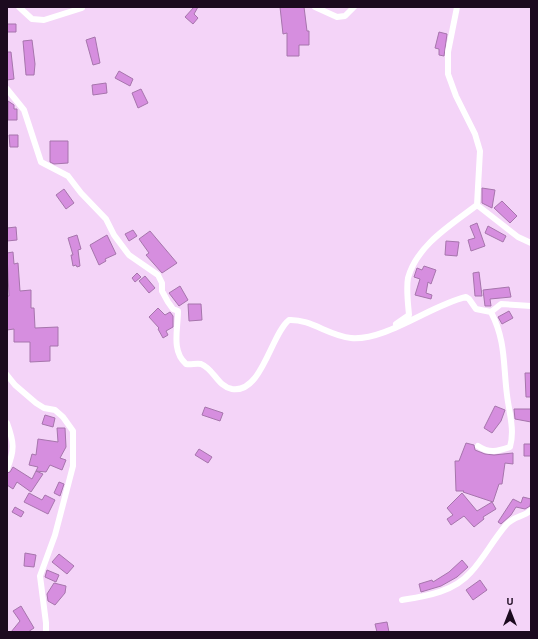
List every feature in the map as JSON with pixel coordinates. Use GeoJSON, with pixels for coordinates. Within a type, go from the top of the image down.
{"type":"FeatureCollection","features":[{"type":"Feature","properties":{"kind":"street"},"geometry":{"type":"LineString","coordinates":[[19,7],[32,20],[44,20],[82,8]]}},
{"type":"Feature","properties":{"kind":"street"},"geometry":{"type":"LineString","coordinates":[[315,7],[337,17],[345,16],[354,7]]}},
{"type":"Feature","properties":{"kind":"street"},"geometry":{"type":"LineString","coordinates":[[390,329],[409,315],[408,279],[413,266],[423,250],[476,205],[480,151],[475,134],[456,96],[448,74],[448,52],[457,7]]}},
{"type":"Feature","properties":{"kind":"street"},"geometry":{"type":"LineString","coordinates":[[7,89],[24,110],[41,162],[68,176],[81,193],[106,219],[114,235],[129,255],[158,275],[162,283],[162,292],[173,309],[178,311],[176,344],[179,358],[186,364],[201,364],[221,384],[236,389],[247,385],[254,379],[282,325],[289,320],[304,322],[350,338],[373,336],[466,298],[469,299],[476,309],[490,312],[497,324],[505,354],[506,387],[513,438],[510,447],[495,452],[485,451],[478,446]]}},
{"type":"Feature","properties":{"kind":"street"},"geometry":{"type":"LineString","coordinates":[[476,205],[522,240],[531,242]]}},
{"type":"Feature","properties":{"kind":"street"},"geometry":{"type":"LineString","coordinates":[[490,312],[501,304],[531,306]]}},
{"type":"Feature","properties":{"kind":"street"},"geometry":{"type":"LineString","coordinates":[[7,375],[15,385],[36,403],[44,408],[55,410],[64,417],[73,432],[74,466],[55,535],[40,576],[46,632]]}},
{"type":"Feature","properties":{"kind":"street"},"geometry":{"type":"LineString","coordinates":[[7,423],[13,439],[13,456],[7,469]]}},
{"type":"Feature","properties":{"kind":"street"},"geometry":{"type":"LineString","coordinates":[[402,600],[422,597],[446,590],[470,573],[506,526],[516,516],[527,514],[531,510]]}},
{"type":"Feature","properties":{"kind":"building"},"geometry":{"type":"Polygon","coordinates":[[[194,7],[198,7],[194,14],[198,18],[193,24],[185,17],[194,7]]]}},
{"type":"Feature","properties":{"kind":"building"},"geometry":{"type":"Polygon","coordinates":[[[280,7],[304,7],[307,31],[309,31],[309,45],[299,45],[299,56],[287,56],[287,33],[283,34],[280,7]]]}},
{"type":"Feature","properties":{"kind":"building"},"geometry":{"type":"Polygon","coordinates":[[[7,24],[16,24],[16,32],[7,32],[7,24]]]}},
{"type":"Feature","properties":{"kind":"building"},"geometry":{"type":"Polygon","coordinates":[[[439,32],[447,34],[444,56],[439,55],[439,49],[435,48],[439,32]]]}},
{"type":"Feature","properties":{"kind":"building"},"geometry":{"type":"Polygon","coordinates":[[[95,37],[100,63],[93,65],[86,40],[95,37]]]}},
{"type":"Feature","properties":{"kind":"building"},"geometry":{"type":"Polygon","coordinates":[[[32,40],[35,64],[34,75],[26,75],[23,41],[32,40]]]}},
{"type":"Feature","properties":{"kind":"building"},"geometry":{"type":"Polygon","coordinates":[[[7,52],[11,52],[14,79],[7,80],[7,52]]]}},
{"type":"Feature","properties":{"kind":"building"},"geometry":{"type":"Polygon","coordinates":[[[119,71],[133,79],[130,86],[115,78],[119,71]]]}},
{"type":"Feature","properties":{"kind":"building"},"geometry":{"type":"Polygon","coordinates":[[[106,83],[107,93],[93,95],[92,85],[106,83]]]}},
{"type":"Feature","properties":{"kind":"building"},"geometry":{"type":"Polygon","coordinates":[[[141,89],[148,103],[138,108],[132,93],[141,89]]]}},
{"type":"Feature","properties":{"kind":"building"},"geometry":{"type":"Polygon","coordinates":[[[8,101],[14,105],[14,109],[17,109],[17,120],[8,120],[8,101]]]}},
{"type":"Feature","properties":{"kind":"building"},"geometry":{"type":"Polygon","coordinates":[[[9,135],[18,135],[18,147],[10,147],[9,135]]]}},
{"type":"Feature","properties":{"kind":"building"},"geometry":{"type":"Polygon","coordinates":[[[50,141],[68,141],[68,163],[54,164],[50,162],[50,141]]]}},
{"type":"Feature","properties":{"kind":"building"},"geometry":{"type":"Polygon","coordinates":[[[482,188],[495,190],[492,208],[482,203],[482,188]]]}},
{"type":"Feature","properties":{"kind":"building"},"geometry":{"type":"Polygon","coordinates":[[[64,189],[74,203],[66,209],[56,195],[64,189]]]}},
{"type":"Feature","properties":{"kind":"building"},"geometry":{"type":"Polygon","coordinates":[[[502,201],[517,216],[510,223],[494,208],[502,201]]]}},
{"type":"Feature","properties":{"kind":"building"},"geometry":{"type":"Polygon","coordinates":[[[477,223],[485,246],[471,251],[468,240],[475,238],[470,226],[477,223]]]}},
{"type":"Feature","properties":{"kind":"building"},"geometry":{"type":"Polygon","coordinates":[[[488,226],[506,236],[503,242],[485,233],[488,226]]]}},
{"type":"Feature","properties":{"kind":"building"},"geometry":{"type":"Polygon","coordinates":[[[16,227],[17,240],[7,241],[7,228],[16,227]]]}},
{"type":"Feature","properties":{"kind":"building"},"geometry":{"type":"Polygon","coordinates":[[[133,230],[137,236],[129,241],[125,234],[133,230]]]}},
{"type":"Feature","properties":{"kind":"building"},"geometry":{"type":"Polygon","coordinates":[[[150,231],[177,263],[162,273],[146,255],[149,253],[139,239],[150,231]]]}},
{"type":"Feature","properties":{"kind":"building"},"geometry":{"type":"Polygon","coordinates":[[[77,235],[81,249],[78,250],[80,266],[77,267],[76,265],[73,266],[71,255],[73,255],[68,238],[77,235]]]}},
{"type":"Feature","properties":{"kind":"building"},"geometry":{"type":"Polygon","coordinates":[[[107,235],[116,254],[105,259],[106,261],[99,265],[90,245],[107,235]]]}},
{"type":"Feature","properties":{"kind":"building"},"geometry":{"type":"Polygon","coordinates":[[[446,241],[459,242],[457,256],[445,255],[446,241]]]}},
{"type":"Feature","properties":{"kind":"building"},"geometry":{"type":"Polygon","coordinates":[[[13,252],[14,264],[18,263],[20,291],[31,290],[31,308],[34,308],[35,328],[58,327],[58,346],[50,346],[50,361],[30,362],[30,342],[14,342],[14,329],[7,330],[7,296],[9,296],[7,253],[13,252]]]}},
{"type":"Feature","properties":{"kind":"building"},"geometry":{"type":"Polygon","coordinates":[[[424,266],[436,270],[431,284],[428,282],[426,293],[432,295],[431,299],[415,295],[420,279],[414,277],[417,268],[422,270],[424,266]]]}},
{"type":"Feature","properties":{"kind":"building"},"geometry":{"type":"Polygon","coordinates":[[[479,272],[482,296],[475,296],[473,273],[479,272]]]}},
{"type":"Feature","properties":{"kind":"building"},"geometry":{"type":"Polygon","coordinates":[[[137,273],[141,277],[135,282],[132,278],[137,273]]]}},
{"type":"Feature","properties":{"kind":"building"},"geometry":{"type":"Polygon","coordinates":[[[145,276],[155,288],[149,293],[139,281],[145,276]]]}},
{"type":"Feature","properties":{"kind":"building"},"geometry":{"type":"Polygon","coordinates":[[[180,286],[188,300],[179,306],[169,293],[180,286]]]}},
{"type":"Feature","properties":{"kind":"building"},"geometry":{"type":"Polygon","coordinates":[[[509,287],[511,297],[490,299],[491,306],[485,306],[483,290],[509,287]]]}},
{"type":"Feature","properties":{"kind":"building"},"geometry":{"type":"Polygon","coordinates":[[[188,304],[201,304],[202,320],[189,321],[188,304]]]}},
{"type":"Feature","properties":{"kind":"building"},"geometry":{"type":"Polygon","coordinates":[[[158,308],[165,315],[170,312],[173,316],[173,327],[166,331],[168,335],[163,338],[158,329],[159,328],[149,317],[158,308]]]}},
{"type":"Feature","properties":{"kind":"building"},"geometry":{"type":"Polygon","coordinates":[[[509,311],[513,318],[502,324],[498,317],[509,311]]]}},
{"type":"Feature","properties":{"kind":"building"},"geometry":{"type":"Polygon","coordinates":[[[525,373],[531,373],[531,397],[526,397],[525,373]]]}},
{"type":"Feature","properties":{"kind":"building"},"geometry":{"type":"Polygon","coordinates":[[[495,406],[505,410],[501,421],[492,433],[484,428],[495,406]]]}},
{"type":"Feature","properties":{"kind":"building"},"geometry":{"type":"Polygon","coordinates":[[[205,407],[223,413],[220,421],[202,415],[205,407]]]}},
{"type":"Feature","properties":{"kind":"building"},"geometry":{"type":"Polygon","coordinates":[[[514,409],[531,409],[531,422],[515,419],[514,409]]]}},
{"type":"Feature","properties":{"kind":"building"},"geometry":{"type":"Polygon","coordinates":[[[45,415],[55,418],[53,427],[42,424],[45,415]]]}},
{"type":"Feature","properties":{"kind":"building"},"geometry":{"type":"Polygon","coordinates":[[[57,428],[65,428],[66,447],[60,458],[66,460],[62,470],[50,465],[46,472],[36,471],[38,467],[29,465],[32,454],[36,455],[38,439],[58,442],[57,428]]]}},
{"type":"Feature","properties":{"kind":"building"},"geometry":{"type":"Polygon","coordinates":[[[466,443],[474,445],[475,450],[485,454],[494,455],[513,453],[513,464],[505,463],[502,484],[499,484],[493,502],[463,492],[464,491],[456,491],[455,461],[459,461],[466,443]]]}},
{"type":"Feature","properties":{"kind":"building"},"geometry":{"type":"Polygon","coordinates":[[[524,444],[531,444],[531,456],[524,456],[524,444]]]}},
{"type":"Feature","properties":{"kind":"building"},"geometry":{"type":"Polygon","coordinates":[[[199,449],[212,457],[208,463],[195,455],[199,449]]]}},
{"type":"Feature","properties":{"kind":"building"},"geometry":{"type":"Polygon","coordinates":[[[13,467],[32,479],[36,471],[43,474],[31,492],[17,482],[13,489],[7,485],[7,473],[10,472],[13,467]]]}},
{"type":"Feature","properties":{"kind":"building"},"geometry":{"type":"Polygon","coordinates":[[[59,482],[64,484],[60,496],[54,493],[59,482]]]}},
{"type":"Feature","properties":{"kind":"building"},"geometry":{"type":"Polygon","coordinates":[[[29,493],[42,500],[45,495],[55,500],[48,514],[24,502],[29,493]]]}},
{"type":"Feature","properties":{"kind":"building"},"geometry":{"type":"Polygon","coordinates":[[[462,493],[477,511],[492,502],[496,509],[483,517],[484,519],[474,527],[464,516],[451,525],[447,519],[453,515],[447,508],[462,493]]]}},
{"type":"Feature","properties":{"kind":"building"},"geometry":{"type":"Polygon","coordinates":[[[523,497],[531,499],[530,506],[525,509],[516,507],[511,515],[501,524],[498,522],[513,499],[521,503],[523,497]]]}},
{"type":"Feature","properties":{"kind":"building"},"geometry":{"type":"Polygon","coordinates":[[[15,507],[24,512],[21,517],[12,512],[15,507]]]}},
{"type":"Feature","properties":{"kind":"building"},"geometry":{"type":"Polygon","coordinates":[[[25,553],[36,555],[34,567],[24,566],[25,553]]]}},
{"type":"Feature","properties":{"kind":"building"},"geometry":{"type":"Polygon","coordinates":[[[59,554],[74,566],[67,574],[52,562],[59,554]]]}},
{"type":"Feature","properties":{"kind":"building"},"geometry":{"type":"Polygon","coordinates":[[[462,560],[468,567],[457,577],[441,586],[421,592],[419,584],[432,580],[433,582],[449,572],[462,560]]]}},
{"type":"Feature","properties":{"kind":"building"},"geometry":{"type":"Polygon","coordinates":[[[47,570],[59,575],[56,582],[45,577],[47,570]]]}},
{"type":"Feature","properties":{"kind":"building"},"geometry":{"type":"Polygon","coordinates":[[[480,580],[487,590],[473,600],[466,590],[480,580]]]}},
{"type":"Feature","properties":{"kind":"building"},"geometry":{"type":"Polygon","coordinates":[[[54,583],[66,586],[65,593],[55,605],[48,601],[47,594],[54,583]]]}},
{"type":"Feature","properties":{"kind":"building"},"geometry":{"type":"Polygon","coordinates":[[[21,606],[34,628],[28,632],[11,632],[20,621],[13,611],[21,606]]]}},
{"type":"Feature","properties":{"kind":"building"},"geometry":{"type":"Polygon","coordinates":[[[387,622],[389,632],[377,632],[375,624],[387,622]]]}}]}
